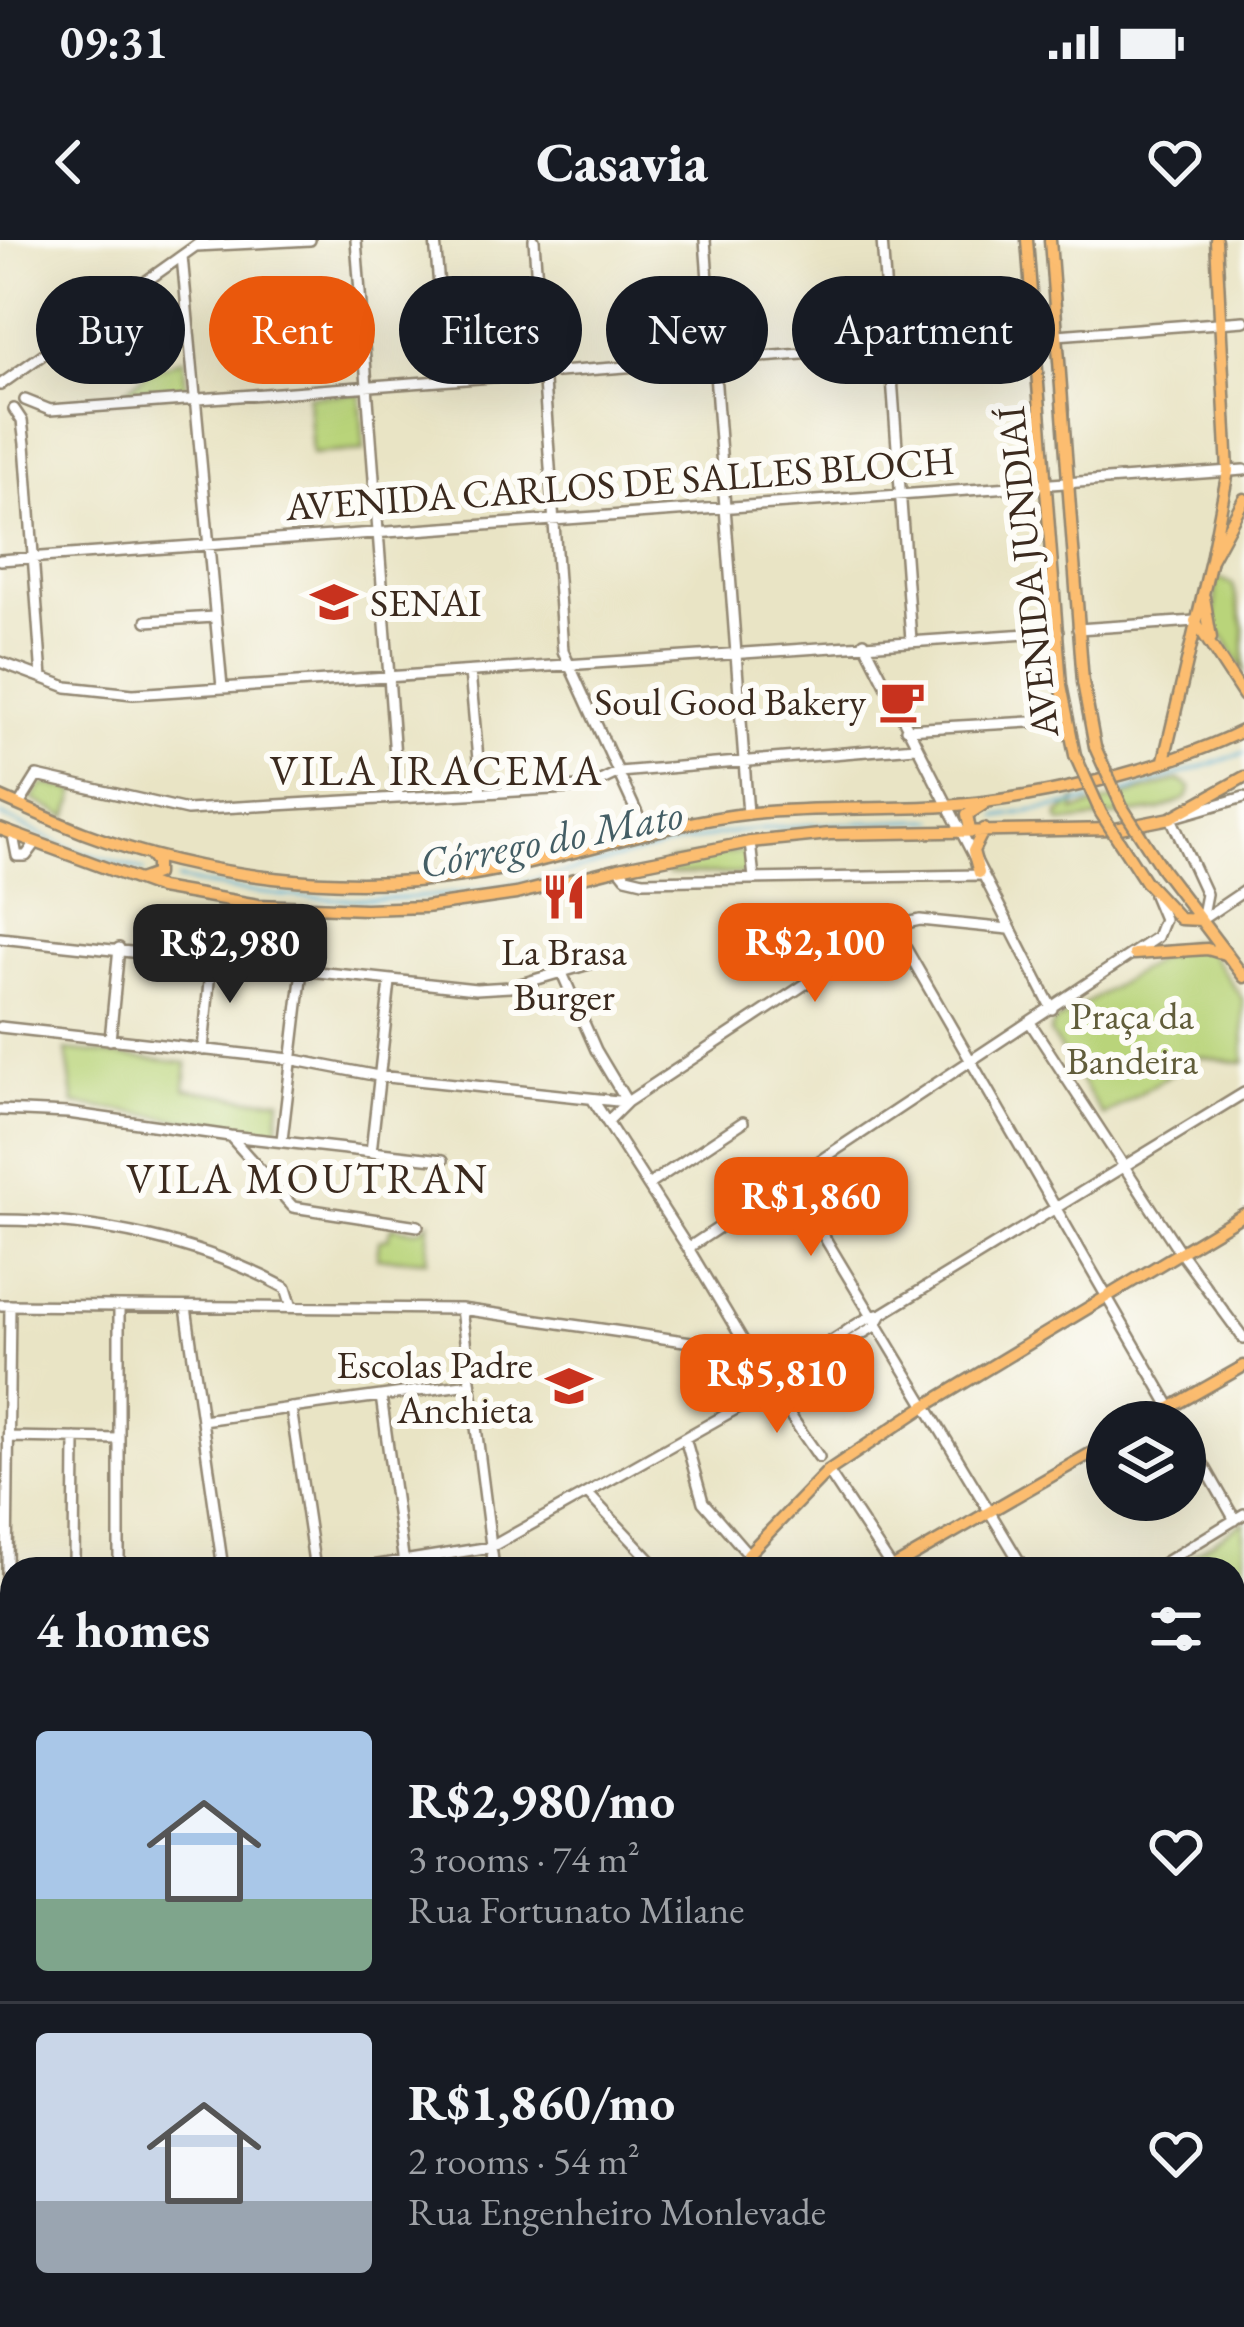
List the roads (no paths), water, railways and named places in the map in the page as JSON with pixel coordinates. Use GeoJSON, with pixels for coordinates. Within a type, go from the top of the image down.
{"type":"FeatureCollection","features":[{"type":"Feature","properties":{"kind":"main road","name":"AVENIDA JUNDIAÍ"},"geometry":{"type":"LineString","coordinates":[[1027,240],[1030,276]]}},
{"type":"Feature","properties":{"kind":"main road","name":"AVENIDA JUNDIAÍ"},"geometry":{"type":"LineString","coordinates":[[1050,240],[1078,629],[1095,747],[1122,807],[1201,920]]}},
{"type":"Feature","properties":{"kind":"main road"},"geometry":{"type":"LineString","coordinates":[[1164,760],[1228,471],[1216,240]]}},
{"type":"Feature","properties":{"kind":"main road","name":"AVENIDA JUNDIAÍ"},"geometry":{"type":"LineString","coordinates":[[1039,384],[1066,720],[1075,755],[1101,813],[1148,886]]}},
{"type":"Feature","properties":{"kind":"main road"},"geometry":{"type":"LineString","coordinates":[[1211,560],[1244,499]]}},
{"type":"Feature","properties":{"kind":"main road"},"geometry":{"type":"LineString","coordinates":[[1204,593],[1213,645]]}},
{"type":"Feature","properties":{"kind":"main road"},"geometry":{"type":"LineString","coordinates":[[1196,621],[1244,696]]}},
{"type":"Feature","properties":{"kind":"main road"},"geometry":{"type":"LineString","coordinates":[[1190,646],[1213,645]]}},
{"type":"Feature","properties":{"kind":"main road"},"geometry":{"type":"LineString","coordinates":[[0,796],[84,833],[148,854],[274,878],[420,880],[493,870],[645,831],[748,814],[842,806],[945,806],[1062,789],[1164,760],[1244,730]]}},
{"type":"Feature","properties":{"kind":"main road"},"geometry":{"type":"LineString","coordinates":[[4,831],[136,881],[221,901],[287,908],[438,905],[516,894],[751,842],[830,834],[1115,829],[1171,818],[1244,775]]}},
{"type":"Feature","properties":{"kind":"main road"},"geometry":{"type":"LineString","coordinates":[[980,874],[967,815],[992,800]]}},
{"type":"Feature","properties":{"kind":"main road"},"geometry":{"type":"LineString","coordinates":[[136,881],[156,874],[156,863],[148,854]]}},
{"type":"Feature","properties":{"kind":"main road"},"geometry":{"type":"LineString","coordinates":[[1148,886],[1180,919],[1201,920],[1244,977]]}},
{"type":"Feature","properties":{"kind":"main road"},"geometry":{"type":"LineString","coordinates":[[1134,954],[1207,949],[1228,955]]}},
{"type":"Feature","properties":{"kind":"main road"},"geometry":{"type":"LineString","coordinates":[[748,1557],[828,1471],[1244,1214]]}},
{"type":"Feature","properties":{"kind":"main road"},"geometry":{"type":"LineString","coordinates":[[1182,1401],[1244,1366]]}},
{"type":"Feature","properties":{"kind":"main road"},"geometry":{"type":"LineString","coordinates":[[912,1557],[1086,1456]]}},
{"type":"Feature","properties":{"kind":"street"},"geometry":{"type":"LineString","coordinates":[[42,678],[24,429],[14,409],[20,388],[200,243],[310,240]]}},
{"type":"Feature","properties":{"kind":"street"},"geometry":{"type":"LineString","coordinates":[[356,240],[359,276]]}},
{"type":"Feature","properties":{"kind":"street"},"geometry":{"type":"LineString","coordinates":[[435,240],[438,276]]}},
{"type":"Feature","properties":{"kind":"street"},"geometry":{"type":"LineString","coordinates":[[534,240],[536,276]]}},
{"type":"Feature","properties":{"kind":"street"},"geometry":{"type":"LineString","coordinates":[[705,240],[708,276]]}},
{"type":"Feature","properties":{"kind":"street"},"geometry":{"type":"LineString","coordinates":[[882,240],[885,276]]}},
{"type":"Feature","properties":{"kind":"street"},"geometry":{"type":"LineString","coordinates":[[182,256],[222,687]]}},
{"type":"Feature","properties":{"kind":"street"},"geometry":{"type":"LineString","coordinates":[[1057,334],[1244,321]]}},
{"type":"Feature","properties":{"kind":"street"},"geometry":{"type":"LineString","coordinates":[[0,385],[20,388],[50,410],[367,384],[398,796]]}},
{"type":"Feature","properties":{"kind":"street"},"geometry":{"type":"LineString","coordinates":[[544,384],[562,652],[645,831]]}},
{"type":"Feature","properties":{"kind":"street"},"geometry":{"type":"LineString","coordinates":[[717,384],[748,814]]}},
{"type":"Feature","properties":{"kind":"street"},"geometry":{"type":"LineString","coordinates":[[894,384],[911,640]]}},
{"type":"Feature","properties":{"kind":"street"},"geometry":{"type":"LineString","coordinates":[[0,413],[14,409]]}},
{"type":"Feature","properties":{"kind":"street","name":"AVENIDA CARLOS DE SALLES BLOCH"},"geometry":{"type":"LineString","coordinates":[[0,560],[1244,470]]}},
{"type":"Feature","properties":{"kind":"street"},"geometry":{"type":"LineString","coordinates":[[147,621],[214,617]]}},
{"type":"Feature","properties":{"kind":"street"},"geometry":{"type":"LineString","coordinates":[[1078,629],[1196,621]]}},
{"type":"Feature","properties":{"kind":"street"},"geometry":{"type":"LineString","coordinates":[[0,662],[67,687],[111,693],[1058,632]]}},
{"type":"Feature","properties":{"kind":"street"},"geometry":{"type":"LineString","coordinates":[[864,643],[945,806],[970,830],[980,874],[1052,1010]]}},
{"type":"Feature","properties":{"kind":"street"},"geometry":{"type":"LineString","coordinates":[[470,672],[481,792]]}},
{"type":"Feature","properties":{"kind":"street"},"geometry":{"type":"LineString","coordinates":[[906,729],[1066,720]]}},
{"type":"Feature","properties":{"kind":"street"},"geometry":{"type":"LineString","coordinates":[[19,805],[37,776],[188,810],[570,788],[594,784],[619,772],[915,747]]}},
{"type":"Feature","properties":{"kind":"street"},"geometry":{"type":"LineString","coordinates":[[1201,920],[1206,894],[1171,818],[1244,796]]}},
{"type":"Feature","properties":{"kind":"street"},"geometry":{"type":"LineString","coordinates":[[751,842],[754,878]]}},
{"type":"Feature","properties":{"kind":"street"},"geometry":{"type":"LineString","coordinates":[[619,868],[626,877],[643,880],[980,874]]}},
{"type":"Feature","properties":{"kind":"street"},"geometry":{"type":"LineString","coordinates":[[688,1248],[1134,954],[1162,931],[1162,911],[1148,886]]}},
{"type":"Feature","properties":{"kind":"street"},"geometry":{"type":"LineString","coordinates":[[1201,920],[1244,891]]}},
{"type":"Feature","properties":{"kind":"street"},"geometry":{"type":"LineString","coordinates":[[283,968],[287,908]]}},
{"type":"Feature","properties":{"kind":"street"},"geometry":{"type":"LineString","coordinates":[[607,1123],[627,1102],[892,926],[920,920],[1009,928]]}},
{"type":"Feature","properties":{"kind":"street"},"geometry":{"type":"LineString","coordinates":[[892,926],[1168,1401]]}},
{"type":"Feature","properties":{"kind":"street"},"geometry":{"type":"LineString","coordinates":[[0,938],[476,989],[510,986],[603,960]]}},
{"type":"Feature","properties":{"kind":"street"},"geometry":{"type":"LineString","coordinates":[[110,1040],[118,948]]}},
{"type":"Feature","properties":{"kind":"street"},"geometry":{"type":"LineString","coordinates":[[203,1050],[211,958]]}},
{"type":"Feature","properties":{"kind":"street"},"geometry":{"type":"LineString","coordinates":[[282,1140],[302,970]]}},
{"type":"Feature","properties":{"kind":"street"},"geometry":{"type":"LineString","coordinates":[[562,974],[596,1050],[627,1102]]}},
{"type":"Feature","properties":{"kind":"street"},"geometry":{"type":"LineString","coordinates":[[371,1152],[389,982]]}},
{"type":"Feature","properties":{"kind":"street"},"geometry":{"type":"LineString","coordinates":[[1031,1024],[1180,1252],[1244,1339]]}},
{"type":"Feature","properties":{"kind":"street"},"geometry":{"type":"LineString","coordinates":[[0,1027],[290,1059],[378,1076],[627,1102]]}},
{"type":"Feature","properties":{"kind":"street"},"geometry":{"type":"LineString","coordinates":[[443,1557],[491,1546],[772,1389],[876,1319],[1244,1093]]}},
{"type":"Feature","properties":{"kind":"street"},"geometry":{"type":"LineString","coordinates":[[593,1100],[819,1457]]}},
{"type":"Feature","properties":{"kind":"street"},"geometry":{"type":"LineString","coordinates":[[0,1110],[68,1113],[443,1160]]}},
{"type":"Feature","properties":{"kind":"street"},"geometry":{"type":"LineString","coordinates":[[648,1184],[743,1122]]}},
{"type":"Feature","properties":{"kind":"street"},"geometry":{"type":"LineString","coordinates":[[230,1136],[292,1207],[418,1226]]}},
{"type":"Feature","properties":{"kind":"street"},"geometry":{"type":"LineString","coordinates":[[790,1180],[1017,1557]]}},
{"type":"Feature","properties":{"kind":"street"},"geometry":{"type":"LineString","coordinates":[[0,1220],[70,1223],[201,1250],[286,1288],[292,1307]]}},
{"type":"Feature","properties":{"kind":"street"},"geometry":{"type":"LineString","coordinates":[[6,1557],[5,1305],[460,1309],[756,1351],[816,1350],[876,1319]]}},
{"type":"Feature","properties":{"kind":"street"},"geometry":{"type":"LineString","coordinates":[[118,1557],[119,1306]]}},
{"type":"Feature","properties":{"kind":"street"},"geometry":{"type":"LineString","coordinates":[[186,1307],[221,1557]]}},
{"type":"Feature","properties":{"kind":"street"},"geometry":{"type":"LineString","coordinates":[[460,1309],[492,1557]]}},
{"type":"Feature","properties":{"kind":"street"},"geometry":{"type":"LineString","coordinates":[[756,1351],[783,1368],[799,1370]]}},
{"type":"Feature","properties":{"kind":"street"},"geometry":{"type":"LineString","coordinates":[[202,1420],[470,1384]]}},
{"type":"Feature","properties":{"kind":"street"},"geometry":{"type":"LineString","coordinates":[[381,1396],[403,1557]]}},
{"type":"Feature","properties":{"kind":"street"},"geometry":{"type":"LineString","coordinates":[[291,1408],[313,1557]]}},
{"type":"Feature","properties":{"kind":"street"},"geometry":{"type":"LineString","coordinates":[[8,1437],[119,1439]]}},
{"type":"Feature","properties":{"kind":"street"},"geometry":{"type":"LineString","coordinates":[[74,1557],[75,1438]]}},
{"type":"Feature","properties":{"kind":"street"},"geometry":{"type":"LineString","coordinates":[[685,1438],[703,1502],[748,1554]]}},
{"type":"Feature","properties":{"kind":"street"},"geometry":{"type":"LineString","coordinates":[[1173,1557],[1240,1516],[1206,1464]]}},
{"type":"Feature","properties":{"kind":"street"},"geometry":{"type":"LineString","coordinates":[[828,1471],[883,1557]]}},
{"type":"Feature","properties":{"kind":"street"},"geometry":{"type":"LineString","coordinates":[[588,1495],[647,1557]]}},
{"type":"Feature","properties":{"kind":"waterway","name":"Córrego do Mato"},"geometry":{"type":"LineString","coordinates":[[1122,793],[1244,753]]}},
{"type":"Feature","properties":{"kind":"waterway","name":"Córrego do Mato"},"geometry":{"type":"LineString","coordinates":[[997,817],[1090,801]]}},
{"type":"Feature","properties":{"kind":"waterway","name":"Córrego do Mato"},"geometry":{"type":"LineString","coordinates":[[0,815],[71,849],[144,871]]}},
{"type":"Feature","properties":{"kind":"waterway","name":"Córrego do Mato"},"geometry":{"type":"LineString","coordinates":[[178,879],[296,897],[456,894],[735,832],[935,820]]}},
{"type":"Feature","properties":{"kind":"place","name":"SENAI"},"geometry":{"type":"Point","coordinates":[334,602]}},
{"type":"Feature","properties":{"kind":"place","name":"Soul Good Bakery"},"geometry":{"type":"Point","coordinates":[902,701]}},
{"type":"Feature","properties":{"kind":"place","name":"La Brasa Burger"},"geometry":{"type":"Point","coordinates":[564,897]}},
{"type":"Feature","properties":{"kind":"place","name":"Escolas Padre Anchieta"},"geometry":{"type":"Point","coordinates":[569,1386]}},
{"type":"Feature","properties":{"kind":"district","name":"VILA IRACEMA"},"geometry":{"type":"Point","coordinates":[437,770]}},
{"type":"Feature","properties":{"kind":"district","name":"VILA MOUTRAN"},"geometry":{"type":"Point","coordinates":[308,1178]}},
{"type":"Feature","properties":{"kind":"park label","name":"Praça da Bandeira"},"geometry":{"type":"Point","coordinates":[1132,1038]}}]}
